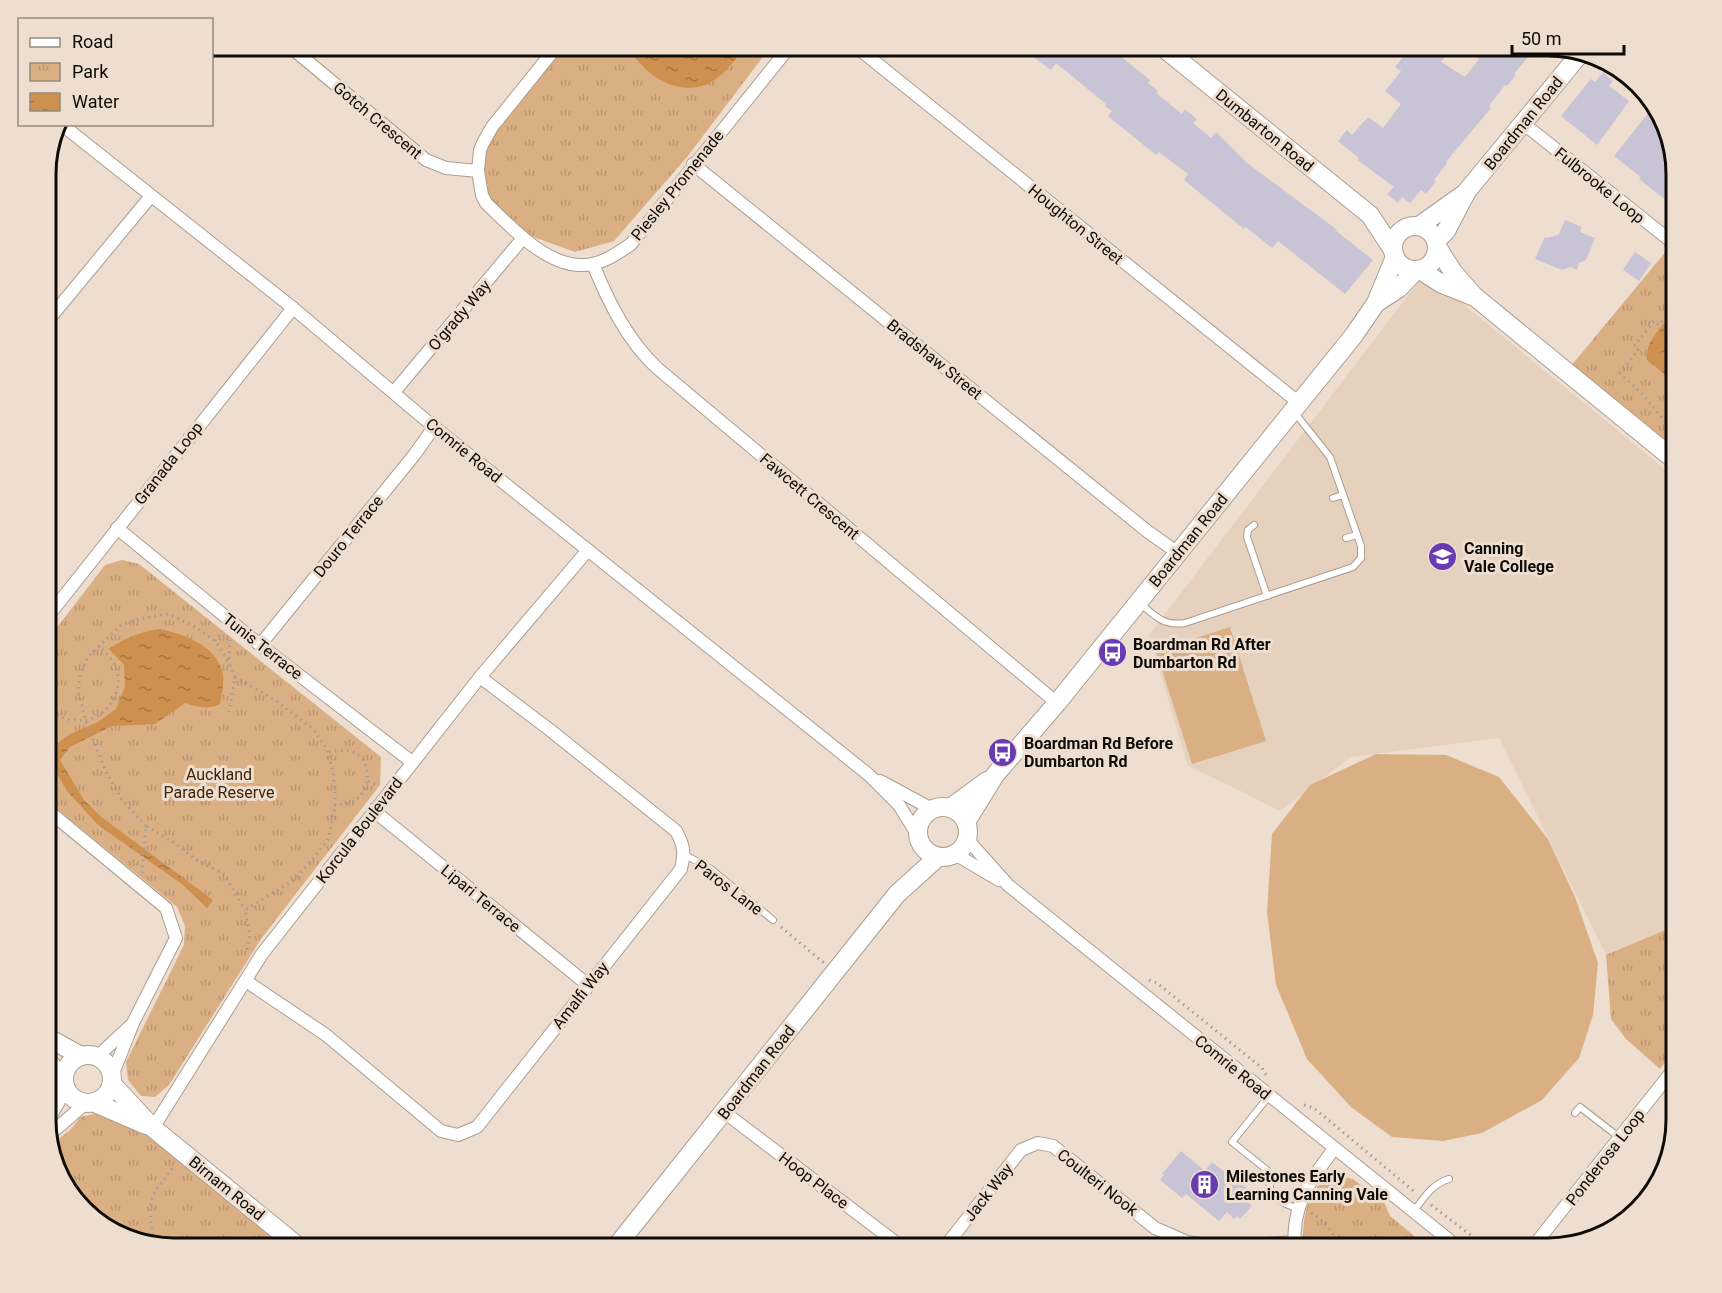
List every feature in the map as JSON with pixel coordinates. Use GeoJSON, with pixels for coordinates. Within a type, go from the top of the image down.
{"type":"FeatureCollection","features":[{"type":"Feature","properties":{"kind":"street","name":"Gotch Crescent"},"geometry":{"type":"LineString","coordinates":[[301,56],[426,160],[446,168],[478,171]]}},
{"type":"Feature","properties":{"kind":"street"},"geometry":{"type":"LineString","coordinates":[[549,56],[492,127],[480,150],[478,171],[482,195],[486,203],[523,238],[553,258],[580,265],[593,264]]}},
{"type":"Feature","properties":{"kind":"street","name":"Piesley Promenade"},"geometry":{"type":"LineString","coordinates":[[593,264],[616,255],[631,244],[782,56]]}},
{"type":"Feature","properties":{"kind":"street","name":"Houghton Street"},"geometry":{"type":"LineString","coordinates":[[867,56],[1294,407]]}},
{"type":"Feature","properties":{"kind":"street","name":"Dumbarton Road"},"geometry":{"type":"LineString","coordinates":[[1174,56],[1370,215],[1394,253]]}},
{"type":"Feature","properties":{"kind":"street","name":"Boardman Road"},"geometry":{"type":"LineString","coordinates":[[1376,303],[1399,288],[1417,271],[1433,262],[1437,245],[1467,191],[1576,59]]}},
{"type":"Feature","properties":{"kind":"street","name":"Fulbrooke Loop"},"geometry":{"type":"LineString","coordinates":[[1524,124],[1666,237]]}},
{"type":"Feature","properties":{"kind":"street","name":"Comrie Road"},"geometry":{"type":"LineString","coordinates":[[65,127],[292,308],[434,427],[868,775],[899,805],[918,838]]}},
{"type":"Feature","properties":{"kind":"street","name":"Bradshaw Street"},"geometry":{"type":"LineString","coordinates":[[693,164],[1138,524],[1178,553]]}},
{"type":"Feature","properties":{"kind":"street","name":"Boardman Road"},"geometry":{"type":"LineString","coordinates":[[897,894],[946,856],[960,850],[966,831],[995,775],[1057,702],[1354,335],[1376,303],[1394,253],[1396,238],[1467,191]]}},
{"type":"Feature","properties":{"kind":"street"},"geometry":{"type":"LineString","coordinates":[[56,311],[151,196]]}},
{"type":"Feature","properties":{"kind":"street","name":"Dumbarton Road"},"geometry":{"type":"LineString","coordinates":[[1370,215],[1412,228]]}},
{"type":"Feature","properties":{"kind":"street"},"geometry":{"type":"LineString","coordinates":[[1412,228],[1432,234],[1453,272],[1474,297],[1666,453]]}},
{"type":"Feature","properties":{"kind":"street","name":"O'grady Way"},"geometry":{"type":"LineString","coordinates":[[394,392],[523,238]]}},
{"type":"Feature","properties":{"kind":"street"},"geometry":{"type":"LineString","coordinates":[[1394,253],[1403,267],[1474,297]]}},
{"type":"Feature","properties":{"kind":"street","name":"Fawcett Crescent"},"geometry":{"type":"LineString","coordinates":[[593,264],[613,309],[648,360],[1057,702]]}},
{"type":"Feature","properties":{"kind":"street","name":"Granada Loop"},"geometry":{"type":"LineString","coordinates":[[56,606],[292,308]]}},
{"type":"Feature","properties":{"kind":"street","name":"Douro Terrace"},"geometry":{"type":"LineString","coordinates":[[260,645],[415,454],[434,427]]}},
{"type":"Feature","properties":{"kind":"street","name":"Tunis Terrace"},"geometry":{"type":"LineString","coordinates":[[117,528],[260,645],[412,762]]}},
{"type":"Feature","properties":{"kind":"street","name":"Korcula Boulevard"},"geometry":{"type":"LineString","coordinates":[[153,1128],[262,954],[373,810],[480,677],[588,550]]}},
{"type":"Feature","properties":{"kind":"street"},"geometry":{"type":"LineString","coordinates":[[480,677],[676,831],[685,855]]}},
{"type":"Feature","properties":{"kind":"street","name":"Comrie Road"},"geometry":{"type":"LineString","coordinates":[[868,775],[941,809]]}},
{"type":"Feature","properties":{"kind":"street","name":"Boardman Road"},"geometry":{"type":"LineString","coordinates":[[623,1238],[897,894],[918,855],[921,819],[995,775]]}},
{"type":"Feature","properties":{"kind":"street"},"geometry":{"type":"LineString","coordinates":[[941,809],[962,816],[966,831]]}},
{"type":"Feature","properties":{"kind":"street","name":"Lipari Terrace"},"geometry":{"type":"LineString","coordinates":[[373,810],[588,985]]}},
{"type":"Feature","properties":{"kind":"street"},"geometry":{"type":"LineString","coordinates":[[56,817],[166,908],[176,938],[133,1023],[106,1096],[90,1103],[56,1129]]}},
{"type":"Feature","properties":{"kind":"street","name":"Comrie Road"},"geometry":{"type":"LineString","coordinates":[[966,831],[1008,885],[1446,1238]]}},
{"type":"Feature","properties":{"kind":"street"},"geometry":{"type":"LineString","coordinates":[[918,838],[930,854],[946,856]]}},
{"type":"Feature","properties":{"kind":"street","name":"Amalfi Way"},"geometry":{"type":"LineString","coordinates":[[246,981],[326,1035],[441,1131],[458,1135],[477,1127],[681,869],[685,855]]}},
{"type":"Feature","properties":{"kind":"street","name":"Comrie Road"},"geometry":{"type":"LineString","coordinates":[[946,856],[1008,885]]}},
{"type":"Feature","properties":{"kind":"street"},"geometry":{"type":"LineString","coordinates":[[56,1103],[65,1085],[66,1068],[75,1059],[89,1056],[133,1023]]}},
{"type":"Feature","properties":{"kind":"street","name":"Birnam Road"},"geometry":{"type":"LineString","coordinates":[[56,1041],[107,1064],[112,1080],[153,1128],[288,1238]]}},
{"type":"Feature","properties":{"kind":"street","name":"Birnam Road"},"geometry":{"type":"LineString","coordinates":[[56,1073],[74,1099],[153,1128]]}},
{"type":"Feature","properties":{"kind":"street","name":"Ponderosa Loop"},"geometry":{"type":"LineString","coordinates":[[1540,1238],[1666,1079]]}},
{"type":"Feature","properties":{"kind":"street","name":"Hoop Place"},"geometry":{"type":"LineString","coordinates":[[724,1112],[890,1238]]}},
{"type":"Feature","properties":{"kind":"street","name":"Coulteri Nook"},"geometry":{"type":"LineString","coordinates":[[1038,1143],[1053,1146],[1155,1228],[1178,1238]]}},
{"type":"Feature","properties":{"kind":"street","name":"Jack Way"},"geometry":{"type":"LineString","coordinates":[[952,1238],[1022,1150],[1038,1143]]}},
{"type":"Feature","properties":{"kind":"street"},"geometry":{"type":"LineString","coordinates":[[1295,1238],[1296,1216],[1303,1210],[1305,1192],[1334,1149]]}},
{"type":"Feature","properties":{"kind":"lane"},"geometry":{"type":"LineString","coordinates":[[1138,602],[1171,625],[1185,623],[1353,567],[1361,558],[1361,546],[1330,457],[1298,417],[1294,407]]}},
{"type":"Feature","properties":{"kind":"lane"},"geometry":{"type":"LineString","coordinates":[[1333,498],[1343,495]]}},
{"type":"Feature","properties":{"kind":"lane"},"geometry":{"type":"LineString","coordinates":[[1254,525],[1248,530],[1247,537],[1267,596]]}},
{"type":"Feature","properties":{"kind":"lane"},"geometry":{"type":"LineString","coordinates":[[1346,538],[1357,534]]}},
{"type":"Feature","properties":{"kind":"lane"},"geometry":{"type":"LineString","coordinates":[[1258,568],[1266,565]]}},
{"type":"Feature","properties":{"kind":"lane","name":"Paros Lane"},"geometry":{"type":"LineString","coordinates":[[685,855],[711,869],[773,920]]}},
{"type":"Feature","properties":{"kind":"lane"},"geometry":{"type":"LineString","coordinates":[[1269,1096],[1232,1142],[1267,1170],[1272,1193],[1286,1204],[1303,1210]]}},
{"type":"Feature","properties":{"kind":"lane"},"geometry":{"type":"LineString","coordinates":[[1575,1113],[1580,1107],[1620,1139]]}},
{"type":"Feature","properties":{"kind":"lane"},"geometry":{"type":"LineString","coordinates":[[1413,1212],[1431,1188],[1440,1181],[1449,1179]]}},
{"type":"Feature","properties":{"kind":"path"},"geometry":{"type":"LineString","coordinates":[[1666,316],[1659,325],[1654,321],[1634,346],[1638,350],[1620,373],[1644,396],[1666,423]]}},
{"type":"Feature","properties":{"kind":"path"},"geometry":{"type":"LineString","coordinates":[[245,910],[296,879],[328,840],[335,805],[333,772],[328,752],[314,730],[295,714],[235,677],[214,641],[192,624],[168,614],[121,625],[88,657],[80,674],[78,691],[86,720],[106,772],[122,800],[146,826],[198,861],[224,874],[245,910],[250,936],[247,956]]}},
{"type":"Feature","properties":{"kind":"path"},"geometry":{"type":"LineString","coordinates":[[214,641],[223,630]]}},
{"type":"Feature","properties":{"kind":"path"},"geometry":{"type":"LineString","coordinates":[[229,664],[230,636]]}},
{"type":"Feature","properties":{"kind":"path"},"geometry":{"type":"LineString","coordinates":[[56,716],[86,720],[97,717],[113,701],[117,691],[118,677],[115,666],[98,646]]}},
{"type":"Feature","properties":{"kind":"path"},"geometry":{"type":"LineString","coordinates":[[228,712],[235,677]]}},
{"type":"Feature","properties":{"kind":"path"},"geometry":{"type":"LineString","coordinates":[[328,752],[339,750],[352,752],[359,756],[365,765],[368,781],[366,787],[354,801],[335,805]]}},
{"type":"Feature","properties":{"kind":"path"},"geometry":{"type":"LineString","coordinates":[[368,781],[378,786]]}},
{"type":"Feature","properties":{"kind":"path"},"geometry":{"type":"LineString","coordinates":[[141,887],[146,826]]}},
{"type":"Feature","properties":{"kind":"path"},"geometry":{"type":"LineString","coordinates":[[773,920],[825,964]]}},
{"type":"Feature","properties":{"kind":"path"},"geometry":{"type":"LineString","coordinates":[[153,1235],[149,1216],[151,1199],[184,1153]]}},
{"type":"Feature","properties":{"kind":"path"},"geometry":{"type":"LineString","coordinates":[[1430,1204],[1476,1238]]}},
{"type":"Feature","properties":{"kind":"path"},"geometry":{"type":"LineString","coordinates":[[1303,1210],[1330,1228],[1335,1238]]}},
{"type":"Feature","properties":{"kind":"shaded area","name":"Canning Vale College"},"geometry":{"type":"Polygon","coordinates":[[[1425,273],[1666,470],[1666,930],[1606,955],[1499,738],[1351,757],[1280,811],[1188,766],[1149,635],[1425,273]]]}},
{"type":"Feature","properties":{"kind":"green space"},"geometry":{"type":"Polygon","coordinates":[[[554,56],[764,56],[687,157],[614,241],[575,252],[514,230],[481,194],[478,154],[554,56]]]}},
{"type":"Feature","properties":{"kind":"green space"},"geometry":{"type":"Polygon","coordinates":[[[1666,251],[1666,443],[1571,366],[1666,251]]]}},
{"type":"Feature","properties":{"kind":"green space","name":"Auckland Parade Reserve"},"geometry":{"type":"Polygon","coordinates":[[[122,560],[139,564],[381,757],[380,785],[261,939],[169,1085],[155,1097],[141,1096],[128,1080],[126,1062],[184,945],[185,926],[177,907],[56,808],[56,629],[105,565],[122,560]]]}},
{"type":"Feature","properties":{"kind":"green space"},"geometry":{"type":"Polygon","coordinates":[[[1230,627],[1266,741],[1192,764],[1156,651],[1230,627]]]}},
{"type":"Feature","properties":{"kind":"green space"},"geometry":{"type":"Polygon","coordinates":[[[1376,754],[1446,755],[1499,777],[1548,839],[1575,897],[1598,963],[1593,1015],[1579,1058],[1542,1100],[1482,1133],[1443,1141],[1392,1137],[1351,1107],[1307,1059],[1276,985],[1267,912],[1272,834],[1310,785],[1376,754]]]}},
{"type":"Feature","properties":{"kind":"green space"},"geometry":{"type":"Polygon","coordinates":[[[1666,930],[1666,1061],[1660,1069],[1626,1039],[1611,1019],[1606,955],[1666,930]]]}},
{"type":"Feature","properties":{"kind":"green space"},"geometry":{"type":"Polygon","coordinates":[[[98,1113],[146,1131],[275,1238],[174,1238],[128,1229],[115,1222],[90,1203],[75,1185],[64,1165],[58,1140],[81,1117],[98,1113]]]}},
{"type":"Feature","properties":{"kind":"green space"},"geometry":{"type":"Polygon","coordinates":[[[1336,1175],[1353,1179],[1385,1204],[1390,1216],[1417,1238],[1303,1238],[1308,1204],[1312,1194],[1326,1179],[1336,1175]]]}},
{"type":"Feature","properties":{"kind":"water"},"geometry":{"type":"Polygon","coordinates":[[[634,56],[737,56],[717,78],[705,85],[693,88],[681,87],[659,79],[634,56]]]}},
{"type":"Feature","properties":{"kind":"water"},"geometry":{"type":"Polygon","coordinates":[[[1666,321],[1666,376],[1647,360],[1649,346],[1666,321]]]}},
{"type":"Feature","properties":{"kind":"water"},"geometry":{"type":"Polygon","coordinates":[[[159,629],[187,637],[205,647],[218,661],[222,670],[223,687],[220,704],[203,707],[185,703],[155,724],[112,726],[70,747],[60,760],[84,800],[100,816],[213,900],[207,908],[183,885],[98,825],[67,791],[56,772],[56,745],[70,734],[98,722],[116,709],[125,687],[124,665],[109,649],[145,632],[159,629]]]}},
{"type":"Feature","properties":{"kind":"building"},"geometry":{"type":"Polygon","coordinates":[[[1032,56],[1120,56],[1150,80],[1148,83],[1158,91],[1156,93],[1182,114],[1185,109],[1197,119],[1193,123],[1211,138],[1216,132],[1247,163],[1336,229],[1373,260],[1345,294],[1278,241],[1272,248],[1246,227],[1244,229],[1184,180],[1188,174],[1159,152],[1156,155],[1108,116],[1112,111],[1105,106],[1106,104],[1056,63],[1051,70],[1032,56]]]}},
{"type":"Feature","properties":{"kind":"building"},"geometry":{"type":"Polygon","coordinates":[[[1404,56],[1446,56],[1441,62],[1465,77],[1479,59],[1474,56],[1533,56],[1528,57],[1507,86],[1505,85],[1489,106],[1491,108],[1446,162],[1426,194],[1421,190],[1410,203],[1402,197],[1398,203],[1387,194],[1394,187],[1358,160],[1359,158],[1338,141],[1347,130],[1352,135],[1368,117],[1383,128],[1401,104],[1385,91],[1401,71],[1395,67],[1404,56]]]}},
{"type":"Feature","properties":{"kind":"building"},"geometry":{"type":"Polygon","coordinates":[[[1603,72],[1613,81],[1609,86],[1629,101],[1597,145],[1561,116],[1591,79],[1595,82],[1603,72]]]}},
{"type":"Feature","properties":{"kind":"building"},"geometry":{"type":"Polygon","coordinates":[[[1649,112],[1660,136],[1665,158],[1666,200],[1639,179],[1641,177],[1614,156],[1649,112]]]}},
{"type":"Feature","properties":{"kind":"building"},"geometry":{"type":"Polygon","coordinates":[[[1565,220],[1582,227],[1580,232],[1595,238],[1586,260],[1579,263],[1577,270],[1570,267],[1562,270],[1535,259],[1545,237],[1559,234],[1565,220]]]}},
{"type":"Feature","properties":{"kind":"building"},"geometry":{"type":"Polygon","coordinates":[[[1635,252],[1651,263],[1639,281],[1623,270],[1635,252]]]}},
{"type":"Feature","properties":{"kind":"building","name":"Milestones Early Learning Canning Vale"},"geometry":{"type":"Polygon","coordinates":[[[1181,1151],[1205,1171],[1212,1162],[1226,1173],[1229,1169],[1243,1181],[1241,1183],[1247,1188],[1241,1195],[1252,1206],[1240,1219],[1237,1216],[1234,1219],[1227,1212],[1219,1221],[1186,1194],[1182,1198],[1160,1180],[1164,1175],[1162,1174],[1181,1151]]]}},
{"type":"Feature","properties":{"kind":"place","name":"Canning Vale College"},"geometry":{"type":"Point","coordinates":[1443,557]}},
{"type":"Feature","properties":{"kind":"place","name":"Boardman Rd After Dumbarton Rd"},"geometry":{"type":"Point","coordinates":[1112,653]}},
{"type":"Feature","properties":{"kind":"place","name":"Boardman Rd Before Dumbarton Rd"},"geometry":{"type":"Point","coordinates":[1003,752]}},
{"type":"Feature","properties":{"kind":"place","name":"Milestones Early Learning Canning Vale"},"geometry":{"type":"Point","coordinates":[1205,1185]}}]}
